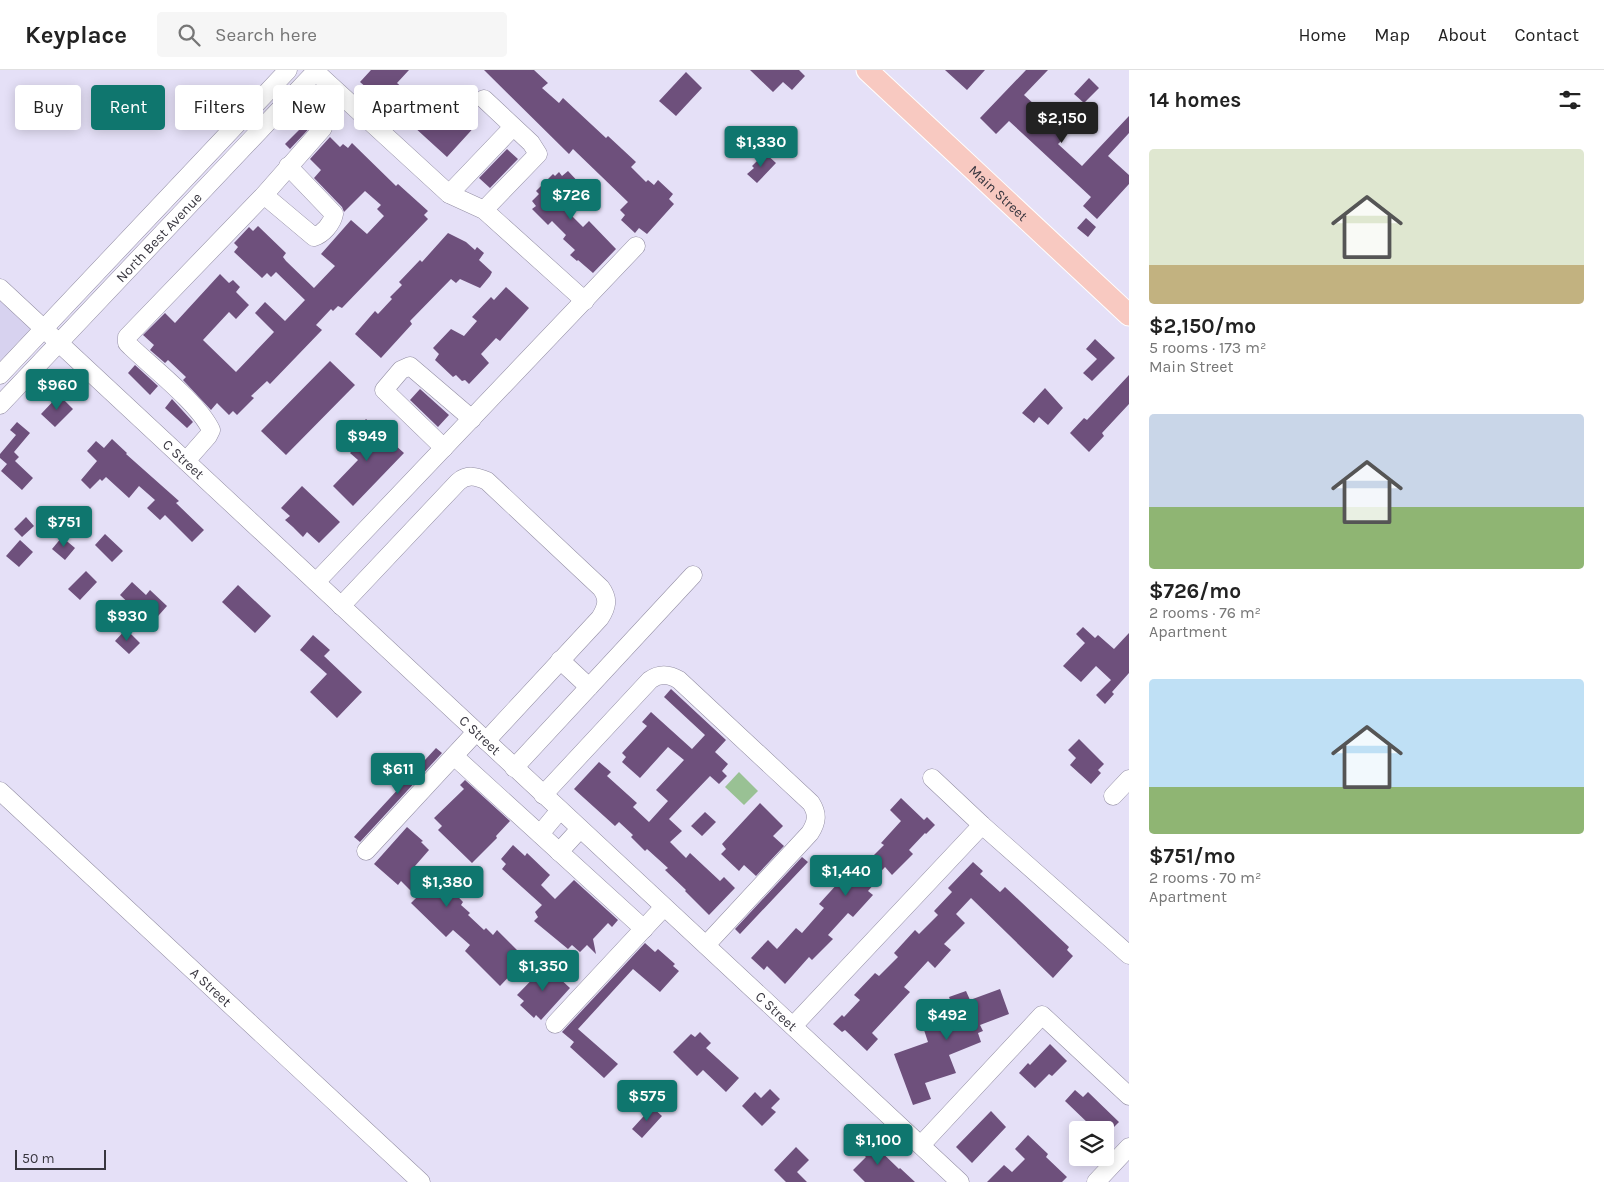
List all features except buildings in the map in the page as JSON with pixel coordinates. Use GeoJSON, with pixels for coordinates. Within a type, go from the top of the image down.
{"type":"FeatureCollection","features":[{"type":"Feature","properties":{"kind":"main road","name":"Main Street"},"geometry":{"type":"LineString","coordinates":[[867,70],[1129,315]]}},
{"type":"Feature","properties":{"kind":"street","name":"North Best Avenue"},"geometry":{"type":"LineString","coordinates":[[0,376],[288,70]]}},
{"type":"Feature","properties":{"kind":"street","name":"North Best Avenue"},"geometry":{"type":"LineString","coordinates":[[0,405],[316,71]]}},
{"type":"Feature","properties":{"kind":"street"},"geometry":{"type":"LineString","coordinates":[[316,71],[449,194],[484,210],[585,301]]}},
{"type":"Feature","properties":{"kind":"street"},"geometry":{"type":"LineString","coordinates":[[484,100],[530,143],[538,154],[484,210]]}},
{"type":"Feature","properties":{"kind":"street"},"geometry":{"type":"LineString","coordinates":[[449,194],[513,127]]}},
{"type":"Feature","properties":{"kind":"street"},"geometry":{"type":"LineString","coordinates":[[186,461],[211,430],[196,409],[127,343],[127,337],[264,195],[321,130]]}},
{"type":"Feature","properties":{"kind":"street"},"geometry":{"type":"LineString","coordinates":[[264,195],[314,237],[319,235],[332,221],[334,214],[288,166]]}},
{"type":"Feature","properties":{"kind":"street"},"geometry":{"type":"LineString","coordinates":[[316,582],[636,246]]}},
{"type":"Feature","properties":{"kind":"street","name":"C Street"},"geometry":{"type":"LineString","coordinates":[[0,288],[960,1182]]}},
{"type":"Feature","properties":{"kind":"street"},"geometry":{"type":"LineString","coordinates":[[444,448],[384,390],[401,370],[410,366],[472,419]]}},
{"type":"Feature","properties":{"kind":"street"},"geometry":{"type":"LineString","coordinates":[[341,606],[458,482],[463,478],[475,476],[486,481],[601,588],[607,602],[600,618],[560,660],[481,736],[454,756],[366,851]]}},
{"type":"Feature","properties":{"kind":"street"},"geometry":{"type":"LineString","coordinates":[[514,768],[693,575]]}},
{"type":"Feature","properties":{"kind":"street"},"geometry":{"type":"LineString","coordinates":[[560,660],[589,687]]}},
{"type":"Feature","properties":{"kind":"street"},"geometry":{"type":"LineString","coordinates":[[543,794],[655,676],[667,675],[679,680],[714,712],[811,803],[817,817],[810,833],[706,945]]}},
{"type":"Feature","properties":{"kind":"street"},"geometry":{"type":"LineString","coordinates":[[454,756],[644,929]]}},
{"type":"Feature","properties":{"kind":"street"},"geometry":{"type":"LineString","coordinates":[[932,778],[982,825],[1129,955]]}},
{"type":"Feature","properties":{"kind":"street"},"geometry":{"type":"LineString","coordinates":[[1113,796],[1129,778]]}},
{"type":"Feature","properties":{"kind":"street","name":"A Street"},"geometry":{"type":"LineString","coordinates":[[0,791],[421,1182]]}},
{"type":"Feature","properties":{"kind":"street"},"geometry":{"type":"LineString","coordinates":[[540,834],[560,810]]}},
{"type":"Feature","properties":{"kind":"street"},"geometry":{"type":"LineString","coordinates":[[792,1026],[982,825]]}},
{"type":"Feature","properties":{"kind":"street"},"geometry":{"type":"LineString","coordinates":[[559,852],[580,829]]}},
{"type":"Feature","properties":{"kind":"street"},"geometry":{"type":"LineString","coordinates":[[555,1024],[664,907]]}},
{"type":"Feature","properties":{"kind":"street"},"geometry":{"type":"LineString","coordinates":[[920,1145],[1042,1015],[1129,1096]]}},
{"type":"Feature","properties":{"kind":"street"},"geometry":{"type":"LineString","coordinates":[[1096,1182],[1129,1146]]}},
{"type":"Feature","properties":{"kind":"shaded area"},"geometry":{"type":"Polygon","coordinates":[[[0,291],[35,324],[0,361],[0,291]]]}},
{"type":"Feature","properties":{"kind":"green space"},"geometry":{"type":"Polygon","coordinates":[[[739,772],[758,791],[744,805],[725,787],[739,772]]]}}]}
